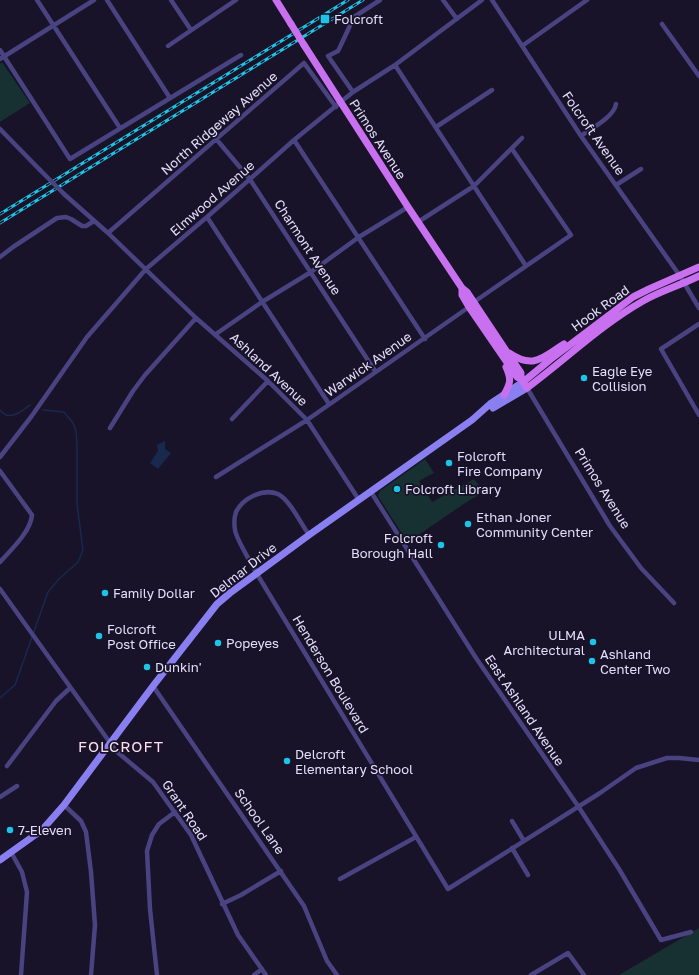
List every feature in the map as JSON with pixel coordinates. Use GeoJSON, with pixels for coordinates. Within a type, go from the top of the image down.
{"type":"FeatureCollection","features":[{"type":"Feature","properties":{"kind":"main road","name":"Primos Avenue"},"geometry":{"type":"LineString","coordinates":[[276,0],[304,45],[338,105],[462,288],[462,295],[472,304],[517,377],[524,383]]}},
{"type":"Feature","properties":{"kind":"main road","name":"Hook Road"},"geometry":{"type":"LineString","coordinates":[[524,383],[580,337],[634,297],[649,288],[699,268]]}},
{"type":"Feature","properties":{"kind":"main road","name":"Hook Road"},"geometry":{"type":"LineString","coordinates":[[524,383],[637,304],[656,294],[699,276]]}},
{"type":"Feature","properties":{"kind":"main road"},"geometry":{"type":"LineString","coordinates":[[503,353],[524,361],[536,361],[544,358],[562,345],[580,337]]}},
{"type":"Feature","properties":{"kind":"main road"},"geometry":{"type":"LineString","coordinates":[[503,353],[511,378],[504,395]]}},
{"type":"Feature","properties":{"kind":"street"},"geometry":{"type":"LineString","coordinates":[[38,0],[120,128]]}},
{"type":"Feature","properties":{"kind":"street"},"geometry":{"type":"LineString","coordinates":[[2,58],[94,0]]}},
{"type":"Feature","properties":{"kind":"street"},"geometry":{"type":"LineString","coordinates":[[107,0],[170,98]]}},
{"type":"Feature","properties":{"kind":"street"},"geometry":{"type":"LineString","coordinates":[[171,0],[191,30]]}},
{"type":"Feature","properties":{"kind":"street"},"geometry":{"type":"LineString","coordinates":[[168,46],[236,0]]}},
{"type":"Feature","properties":{"kind":"street"},"geometry":{"type":"LineString","coordinates":[[353,92],[328,56],[338,51],[354,17],[380,0]]}},
{"type":"Feature","properties":{"kind":"street"},"geometry":{"type":"LineString","coordinates":[[442,0],[457,18]]}},
{"type":"Feature","properties":{"kind":"street","name":"Elmwood Avenue"},"geometry":{"type":"LineString","coordinates":[[0,457],[31,417],[87,337],[146,269],[294,140],[353,92],[395,65],[482,0]]}},
{"type":"Feature","properties":{"kind":"street","name":"Folcroft Avenue"},"geometry":{"type":"LineString","coordinates":[[492,0],[581,136],[680,276],[699,308]]}},
{"type":"Feature","properties":{"kind":"street"},"geometry":{"type":"LineString","coordinates":[[522,46],[587,0]]}},
{"type":"Feature","properties":{"kind":"street"},"geometry":{"type":"LineString","coordinates":[[662,24],[699,76]]}},
{"type":"Feature","properties":{"kind":"street"},"geometry":{"type":"LineString","coordinates":[[0,50],[2,58],[70,159],[241,55]]}},
{"type":"Feature","properties":{"kind":"street","name":"North Ridgeway Avenue"},"geometry":{"type":"LineString","coordinates":[[108,233],[304,64],[338,105]]}},
{"type":"Feature","properties":{"kind":"street"},"geometry":{"type":"LineString","coordinates":[[395,65],[526,266]]}},
{"type":"Feature","properties":{"kind":"street"},"geometry":{"type":"LineString","coordinates":[[694,68],[699,65]]}},
{"type":"Feature","properties":{"kind":"street"},"geometry":{"type":"LineString","coordinates":[[436,128],[492,90]]}},
{"type":"Feature","properties":{"kind":"street"},"geometry":{"type":"LineString","coordinates":[[581,136],[610,114],[615,109],[616,104]]}},
{"type":"Feature","properties":{"kind":"street"},"geometry":{"type":"LineString","coordinates":[[0,129],[64,194],[146,269]]}},
{"type":"Feature","properties":{"kind":"street"},"geometry":{"type":"LineString","coordinates":[[0,138],[4,133]]}},
{"type":"Feature","properties":{"kind":"street"},"geometry":{"type":"LineString","coordinates":[[418,222],[474,186],[522,138]]}},
{"type":"Feature","properties":{"kind":"street","name":"Charmont Avenue"},"geometry":{"type":"LineString","coordinates":[[217,140],[250,178],[375,371]]}},
{"type":"Feature","properties":{"kind":"street"},"geometry":{"type":"LineString","coordinates":[[294,140],[359,237],[424,339]]}},
{"type":"Feature","properties":{"kind":"street","name":"Warwick Avenue"},"geometry":{"type":"LineString","coordinates":[[216,477],[307,420],[571,235],[512,149]]}},
{"type":"Feature","properties":{"kind":"street"},"geometry":{"type":"LineString","coordinates":[[616,185],[641,168]]}},
{"type":"Feature","properties":{"kind":"street"},"geometry":{"type":"LineString","coordinates":[[216,334],[262,302],[311,272],[359,237],[408,207]]}},
{"type":"Feature","properties":{"kind":"street"},"geometry":{"type":"LineString","coordinates":[[0,257],[57,218],[66,217],[82,226],[86,226],[94,221]]}},
{"type":"Feature","properties":{"kind":"street"},"geometry":{"type":"LineString","coordinates":[[207,217],[329,404]]}},
{"type":"Feature","properties":{"kind":"street","name":"Ashland Avenue"},"geometry":{"type":"LineString","coordinates":[[146,269],[196,318],[268,381],[307,420],[359,500]]}},
{"type":"Feature","properties":{"kind":"street"},"geometry":{"type":"LineString","coordinates":[[110,428],[133,391],[196,318]]}},
{"type":"Feature","properties":{"kind":"street"},"geometry":{"type":"LineString","coordinates":[[699,324],[661,349],[699,415]]}},
{"type":"Feature","properties":{"kind":"street"},"geometry":{"type":"LineString","coordinates":[[232,420],[268,381]]}},
{"type":"Feature","properties":{"kind":"street","name":"Delmar Drive"},"geometry":{"type":"LineString","coordinates":[[479,414],[504,395],[524,383]]}},
{"type":"Feature","properties":{"kind":"street","name":"Delmar Drive"},"geometry":{"type":"LineString","coordinates":[[0,860],[42,830],[64,805],[153,686],[217,604],[359,500],[524,383]]}},
{"type":"Feature","properties":{"kind":"street","name":"Primos Avenue"},"geometry":{"type":"LineString","coordinates":[[524,383],[610,526],[641,568],[674,603]]}},
{"type":"Feature","properties":{"kind":"street"},"geometry":{"type":"LineString","coordinates":[[0,471],[32,515],[32,522],[0,562]]}},
{"type":"Feature","properties":{"kind":"street","name":"Henderson Boulevard"},"geometry":{"type":"LineString","coordinates":[[309,536],[286,500],[278,494],[268,492],[260,493],[241,504],[236,513],[234,521],[235,532],[257,574],[448,889],[512,848]]}},
{"type":"Feature","properties":{"kind":"street","name":"East Ashland Avenue"},"geometry":{"type":"LineString","coordinates":[[371,492],[476,658],[578,806],[619,869],[661,940],[691,932]]}},
{"type":"Feature","properties":{"kind":"street","name":"Grant Road"},"geometry":{"type":"LineString","coordinates":[[0,589],[116,751],[153,782],[191,835],[222,904],[238,935],[266,975]]}},
{"type":"Feature","properties":{"kind":"street","name":"School Lane"},"geometry":{"type":"LineString","coordinates":[[153,686],[304,906],[327,961],[337,975]]}},
{"type":"Feature","properties":{"kind":"street"},"geometry":{"type":"LineString","coordinates":[[7,766],[56,701],[70,688]]}},
{"type":"Feature","properties":{"kind":"street"},"geometry":{"type":"LineString","coordinates":[[528,875],[512,848],[612,785],[636,768],[667,758],[699,760]]}},
{"type":"Feature","properties":{"kind":"street"},"geometry":{"type":"LineString","coordinates":[[0,797],[17,786]]}},
{"type":"Feature","properties":{"kind":"street"},"geometry":{"type":"LineString","coordinates":[[64,805],[81,821],[86,832],[95,925],[91,975]]}},
{"type":"Feature","properties":{"kind":"street"},"geometry":{"type":"LineString","coordinates":[[157,975],[150,909],[148,851],[152,835],[159,824],[175,812]]}},
{"type":"Feature","properties":{"kind":"street"},"geometry":{"type":"LineString","coordinates":[[512,821],[524,841]]}},
{"type":"Feature","properties":{"kind":"street"},"geometry":{"type":"LineString","coordinates":[[340,879],[416,837]]}},
{"type":"Feature","properties":{"kind":"street"},"geometry":{"type":"LineString","coordinates":[[11,852],[22,872],[27,892],[21,975]]}},
{"type":"Feature","properties":{"kind":"street"},"geometry":{"type":"LineString","coordinates":[[222,904],[241,895],[281,871]]}},
{"type":"Feature","properties":{"kind":"street"},"geometry":{"type":"LineString","coordinates":[[532,975],[568,953],[584,975]]}},
{"type":"Feature","properties":{"kind":"street"},"geometry":{"type":"LineString","coordinates":[[254,975],[262,969]]}},
{"type":"Feature","properties":{"kind":"green space"},"geometry":{"type":"Polygon","coordinates":[[[2,62],[30,103],[0,122],[0,64],[2,62]]]}},
{"type":"Feature","properties":{"kind":"green space"},"geometry":{"type":"Polygon","coordinates":[[[425,459],[434,473],[419,481],[432,502],[474,479],[484,492],[409,541],[404,537],[378,496],[380,491],[425,459]]]}},
{"type":"Feature","properties":{"kind":"green space"},"geometry":{"type":"Polygon","coordinates":[[[699,928],[699,975],[619,975],[699,928]]]}},
{"type":"Feature","properties":{"kind":"water"},"geometry":{"type":"Polygon","coordinates":[[[165,441],[165,449],[171,453],[158,469],[150,463],[158,451],[157,445],[165,441]]]}},
{"type":"Feature","properties":{"kind":"waterway"},"geometry":{"type":"LineString","coordinates":[[0,410],[4,414],[11,416],[19,413],[30,405]]}},
{"type":"Feature","properties":{"kind":"waterway"},"geometry":{"type":"LineString","coordinates":[[0,698],[15,685],[48,592],[59,579],[78,562],[83,550],[77,504],[76,431],[73,423],[64,412],[43,410]]}},
{"type":"Feature","properties":{"kind":"railway"},"geometry":{"type":"LineString","coordinates":[[0,214],[348,0]]}},
{"type":"Feature","properties":{"kind":"railway"},"geometry":{"type":"LineString","coordinates":[[0,223],[363,0]]}},
{"type":"Feature","properties":{"kind":"place","name":"Folcroft"},"geometry":{"type":"Point","coordinates":[325,19]}},
{"type":"Feature","properties":{"kind":"place","name":"Eagle Eye Collision"},"geometry":{"type":"Point","coordinates":[584,378]}},
{"type":"Feature","properties":{"kind":"place","name":"Folcroft Fire Company"},"geometry":{"type":"Point","coordinates":[449,463]}},
{"type":"Feature","properties":{"kind":"place","name":"Folcroft Library"},"geometry":{"type":"Point","coordinates":[397,489]}},
{"type":"Feature","properties":{"kind":"place","name":"Ethan Joner Community Center"},"geometry":{"type":"Point","coordinates":[468,524]}},
{"type":"Feature","properties":{"kind":"place","name":"Folcroft Borough Hall"},"geometry":{"type":"Point","coordinates":[441,545]}},
{"type":"Feature","properties":{"kind":"place","name":"Family Dollar"},"geometry":{"type":"Point","coordinates":[105,593]}},
{"type":"Feature","properties":{"kind":"place","name":"Folcroft Post Office"},"geometry":{"type":"Point","coordinates":[99,636]}},
{"type":"Feature","properties":{"kind":"place","name":"ULMA Architectural"},"geometry":{"type":"Point","coordinates":[593,642]}},
{"type":"Feature","properties":{"kind":"place","name":"Popeyes"},"geometry":{"type":"Point","coordinates":[218,643]}},
{"type":"Feature","properties":{"kind":"place","name":"Ashland Center Two"},"geometry":{"type":"Point","coordinates":[592,661]}},
{"type":"Feature","properties":{"kind":"place","name":"Dunkin'"},"geometry":{"type":"Point","coordinates":[147,667]}},
{"type":"Feature","properties":{"kind":"place","name":"Delcroft Elementary School"},"geometry":{"type":"Point","coordinates":[287,761]}},
{"type":"Feature","properties":{"kind":"place","name":"7-Eleven"},"geometry":{"type":"Point","coordinates":[10,830]}},
{"type":"Feature","properties":{"kind":"district","name":"FOLCROFT"},"geometry":{"type":"Point","coordinates":[121,746]}}]}
